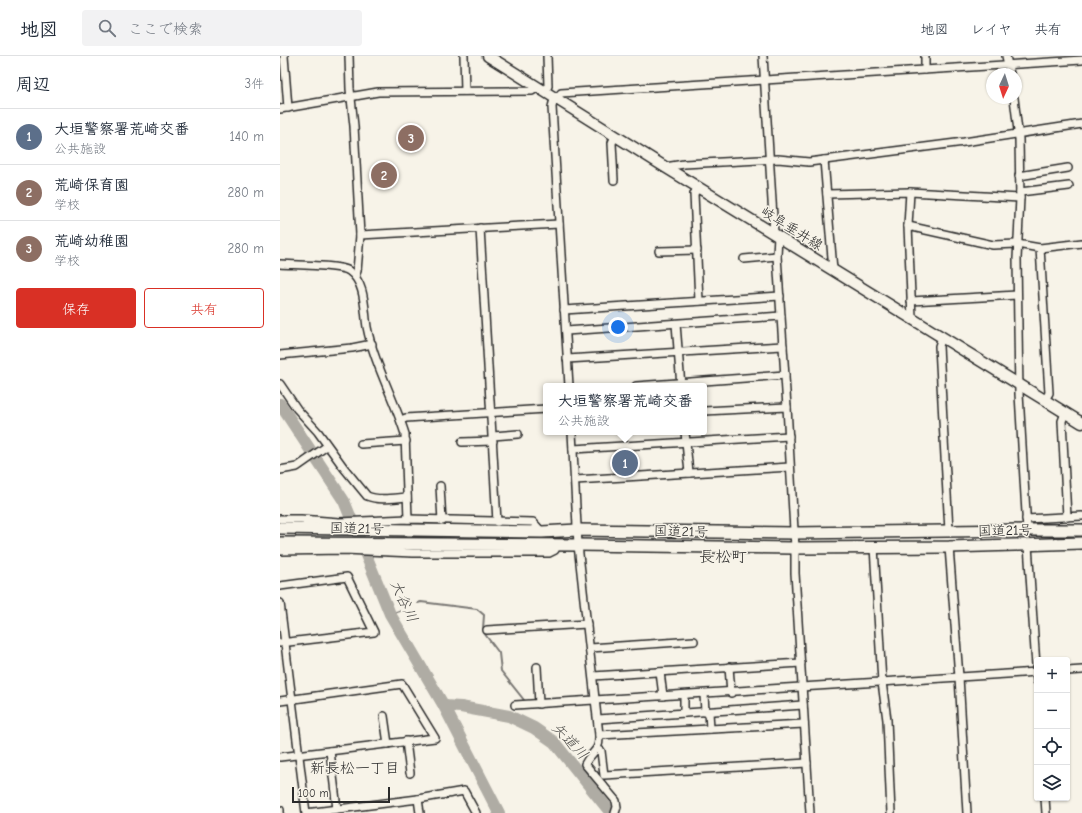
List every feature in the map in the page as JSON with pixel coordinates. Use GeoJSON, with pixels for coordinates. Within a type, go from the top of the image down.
{"type":"FeatureCollection","features":[{"type":"Feature","properties":{"kind":"highway","name":"国道21号"},"geometry":{"type":"LineString","coordinates":[[280,528],[373,525],[542,532],[577,530],[794,533],[949,530],[1027,524],[1082,530]]}},
{"type":"Feature","properties":{"kind":"highway","name":"国道21号"},"geometry":{"type":"LineString","coordinates":[[280,543],[345,547],[578,545],[795,548],[950,547],[1082,543]]}},
{"type":"Feature","properties":{"kind":"main road","name":"岐阜垂井線"},"geometry":{"type":"LineString","coordinates":[[488,56],[665,167],[1082,423]]}},
{"type":"Feature","properties":{"kind":"street"},"geometry":{"type":"LineString","coordinates":[[284,56],[288,108]]}},
{"type":"Feature","properties":{"kind":"street"},"geometry":{"type":"LineString","coordinates":[[348,56],[350,89],[352,96],[360,235],[357,271],[355,276]]}},
{"type":"Feature","properties":{"kind":"street"},"geometry":{"type":"LineString","coordinates":[[464,56],[465,91]]}},
{"type":"Feature","properties":{"kind":"street"},"geometry":{"type":"LineString","coordinates":[[280,109],[352,96],[390,92],[532,91],[548,86],[547,56]]}},
{"type":"Feature","properties":{"kind":"street"},"geometry":{"type":"LineString","coordinates":[[763,56],[789,436],[795,573],[810,813]]}},
{"type":"Feature","properties":{"kind":"street"},"geometry":{"type":"LineString","coordinates":[[925,56],[925,70]]}},
{"type":"Feature","properties":{"kind":"street"},"geometry":{"type":"LineString","coordinates":[[1006,56],[1009,68]]}},
{"type":"Feature","properties":{"kind":"street"},"geometry":{"type":"LineString","coordinates":[[569,383],[552,107],[561,93],[1082,60]]}},
{"type":"Feature","properties":{"kind":"street"},"geometry":{"type":"LineString","coordinates":[[1015,104],[1017,133],[1019,139],[1020,195],[1017,244],[1019,384],[1027,524],[1082,516]]}},
{"type":"Feature","properties":{"kind":"street"},"geometry":{"type":"LineString","coordinates":[[665,167],[684,164],[778,159],[809,162],[964,142],[1082,124]]}},
{"type":"Feature","properties":{"kind":"street"},"geometry":{"type":"LineString","coordinates":[[614,180],[612,143],[615,136]]}},
{"type":"Feature","properties":{"kind":"street"},"geometry":{"type":"LineString","coordinates":[[824,160],[833,270]]}},
{"type":"Feature","properties":{"kind":"street"},"geometry":{"type":"LineString","coordinates":[[1019,176],[1068,168]]}},
{"type":"Feature","properties":{"kind":"street"},"geometry":{"type":"LineString","coordinates":[[827,194],[910,192],[1020,195],[1069,186]]}},
{"type":"Feature","properties":{"kind":"street"},"geometry":{"type":"LineString","coordinates":[[698,187],[694,194],[699,301]]}},
{"type":"Feature","properties":{"kind":"street"},"geometry":{"type":"LineString","coordinates":[[910,192],[908,226],[912,318]]}},
{"type":"Feature","properties":{"kind":"street"},"geometry":{"type":"LineString","coordinates":[[360,235],[559,224]]}},
{"type":"Feature","properties":{"kind":"street"},"geometry":{"type":"LineString","coordinates":[[908,226],[993,245],[1017,244],[1040,248],[1082,243]]}},
{"type":"Feature","properties":{"kind":"street"},"geometry":{"type":"LineString","coordinates":[[480,228],[497,522]]}},
{"type":"Feature","properties":{"kind":"street"},"geometry":{"type":"LineString","coordinates":[[1040,248],[1049,393],[1045,400]]}},
{"type":"Feature","properties":{"kind":"street"},"geometry":{"type":"LineString","coordinates":[[659,251],[697,250]]}},
{"type":"Feature","properties":{"kind":"street"},"geometry":{"type":"LineString","coordinates":[[744,259],[777,256]]}},
{"type":"Feature","properties":{"kind":"street"},"geometry":{"type":"LineString","coordinates":[[280,264],[348,270],[360,281],[372,344],[389,394],[406,434],[408,519]]}},
{"type":"Feature","properties":{"kind":"street"},"geometry":{"type":"LineString","coordinates":[[911,301],[1017,295]]}},
{"type":"Feature","properties":{"kind":"street"},"geometry":{"type":"LineString","coordinates":[[564,310],[780,296]]}},
{"type":"Feature","properties":{"kind":"street"},"geometry":{"type":"LineString","coordinates":[[566,331],[781,316]]}},
{"type":"Feature","properties":{"kind":"street"},"geometry":{"type":"LineString","coordinates":[[676,324],[681,383]]}},
{"type":"Feature","properties":{"kind":"street"},"geometry":{"type":"LineString","coordinates":[[942,337],[939,346],[949,530]]}},
{"type":"Feature","properties":{"kind":"street"},"geometry":{"type":"LineString","coordinates":[[280,356],[352,348],[372,344]]}},
{"type":"Feature","properties":{"kind":"street"},"geometry":{"type":"LineString","coordinates":[[567,359],[783,346]]}},
{"type":"Feature","properties":{"kind":"street"},"geometry":{"type":"LineString","coordinates":[[693,383],[785,375]]}},
{"type":"Feature","properties":{"kind":"street"},"geometry":{"type":"LineString","coordinates":[[280,376],[294,399],[293,403]]}},
{"type":"Feature","properties":{"kind":"street"},"geometry":{"type":"LineString","coordinates":[[280,384],[326,447],[367,496],[380,499],[407,497]]}},
{"type":"Feature","properties":{"kind":"street"},"geometry":{"type":"LineString","coordinates":[[707,411],[787,407]]}},
{"type":"Feature","properties":{"kind":"street"},"geometry":{"type":"LineString","coordinates":[[401,420],[406,418],[543,410]]}},
{"type":"Feature","properties":{"kind":"street"},"geometry":{"type":"LineString","coordinates":[[1064,413],[1062,421],[1068,517]]}},
{"type":"Feature","properties":{"kind":"street"},"geometry":{"type":"LineString","coordinates":[[462,442],[518,434]]}},
{"type":"Feature","properties":{"kind":"street"},"geometry":{"type":"LineString","coordinates":[[572,435],[578,545],[600,735],[600,744],[598,748],[588,758],[585,764],[616,801],[616,810]]}},
{"type":"Feature","properties":{"kind":"street"},"geometry":{"type":"LineString","coordinates":[[685,435],[689,474]]}},
{"type":"Feature","properties":{"kind":"street"},"geometry":{"type":"LineString","coordinates":[[573,449],[789,436]]}},
{"type":"Feature","properties":{"kind":"street"},"geometry":{"type":"LineString","coordinates":[[361,444],[406,441]]}},
{"type":"Feature","properties":{"kind":"street"},"geometry":{"type":"LineString","coordinates":[[280,470],[292,469],[302,464],[326,447]]}},
{"type":"Feature","properties":{"kind":"street"},"geometry":{"type":"LineString","coordinates":[[575,480],[790,467]]}},
{"type":"Feature","properties":{"kind":"street"},"geometry":{"type":"LineString","coordinates":[[440,486],[442,521]]}},
{"type":"Feature","properties":{"kind":"street"},"geometry":{"type":"LineString","coordinates":[[280,519],[301,519],[341,525]]}},
{"type":"Feature","properties":{"kind":"street"},"geometry":{"type":"LineString","coordinates":[[373,525],[408,519],[533,522],[542,532]]}},
{"type":"Feature","properties":{"kind":"street"},"geometry":{"type":"LineString","coordinates":[[1028,545],[1036,657]]}},
{"type":"Feature","properties":{"kind":"street"},"geometry":{"type":"LineString","coordinates":[[280,551],[345,547]]}},
{"type":"Feature","properties":{"kind":"street"},"geometry":{"type":"LineString","coordinates":[[874,547],[882,682],[887,720],[890,813]]}},
{"type":"Feature","properties":{"kind":"street"},"geometry":{"type":"LineString","coordinates":[[950,547],[967,813]]}},
{"type":"Feature","properties":{"kind":"street"},"geometry":{"type":"LineString","coordinates":[[280,586],[347,577],[374,632],[283,643]]}},
{"type":"Feature","properties":{"kind":"street"},"geometry":{"type":"LineString","coordinates":[[280,603],[283,643],[306,813],[464,791],[476,813]]}},
{"type":"Feature","properties":{"kind":"street"},"geometry":{"type":"LineString","coordinates":[[487,630],[587,624]]}},
{"type":"Feature","properties":{"kind":"street"},"geometry":{"type":"LineString","coordinates":[[590,648],[694,641]]}},
{"type":"Feature","properties":{"kind":"street"},"geometry":{"type":"LineString","coordinates":[[593,676],[801,663]]}},
{"type":"Feature","properties":{"kind":"street"},"geometry":{"type":"LineString","coordinates":[[537,667],[539,704]]}},
{"type":"Feature","properties":{"kind":"street"},"geometry":{"type":"LineString","coordinates":[[729,667],[731,692]]}},
{"type":"Feature","properties":{"kind":"street"},"geometry":{"type":"LineString","coordinates":[[1070,671],[1082,670]]}},
{"type":"Feature","properties":{"kind":"street"},"geometry":{"type":"LineString","coordinates":[[660,672],[663,696]]}},
{"type":"Feature","properties":{"kind":"street"},"geometry":{"type":"LineString","coordinates":[[515,705],[684,696],[1034,672]]}},
{"type":"Feature","properties":{"kind":"street"},"geometry":{"type":"LineString","coordinates":[[280,701],[402,684],[435,738],[280,757]]}},
{"type":"Feature","properties":{"kind":"street"},"geometry":{"type":"LineString","coordinates":[[704,694],[710,729]]}},
{"type":"Feature","properties":{"kind":"street"},"geometry":{"type":"LineString","coordinates":[[684,696],[684,713]]}},
{"type":"Feature","properties":{"kind":"street"},"geometry":{"type":"LineString","coordinates":[[598,719],[803,705]]}},
{"type":"Feature","properties":{"kind":"street"},"geometry":{"type":"LineString","coordinates":[[384,716],[388,744]]}},
{"type":"Feature","properties":{"kind":"street"},"geometry":{"type":"LineString","coordinates":[[600,735],[804,724]]}},
{"type":"Feature","properties":{"kind":"street"},"geometry":{"type":"LineString","coordinates":[[406,741],[410,773]]}},
{"type":"Feature","properties":{"kind":"street"},"geometry":{"type":"LineString","coordinates":[[598,748],[601,751],[604,775],[807,763]]}},
{"type":"Feature","properties":{"kind":"street"},"geometry":{"type":"LineString","coordinates":[[330,751],[338,809]]}},
{"type":"Feature","properties":{"kind":"street"},"geometry":{"type":"LineString","coordinates":[[418,798],[420,813]]}},
{"type":"Feature","properties":{"kind":"street"},"geometry":{"type":"LineString","coordinates":[[1045,801],[1046,813]]}},
{"type":"Feature","properties":{"kind":"waterway","name":"大谷川"},"geometry":{"type":"LineString","coordinates":[[280,404],[344,501],[390,614],[444,706],[499,813]]}},
{"type":"Feature","properties":{"kind":"waterway"},"geometry":{"type":"LineString","coordinates":[[418,603],[421,602],[477,609],[484,615],[484,633],[499,653],[501,671],[524,700]]}},
{"type":"Feature","properties":{"kind":"waterway"},"geometry":{"type":"LineString","coordinates":[[390,614],[399,611]]}},
{"type":"Feature","properties":{"kind":"waterway","name":"矢道川"},"geometry":{"type":"LineString","coordinates":[[444,706],[461,707],[509,716],[534,728],[554,742],[611,813]]}},
{"type":"Feature","properties":{"kind":"place","name":"荒崎幼稚園"},"geometry":{"type":"Point","coordinates":[411,138]}},
{"type":"Feature","properties":{"kind":"place","name":"荒崎保育園"},"geometry":{"type":"Point","coordinates":[384,175]}},
{"type":"Feature","properties":{"kind":"place","name":"大垣警察署荒崎交番"},"geometry":{"type":"Point","coordinates":[625,463]}},
{"type":"Feature","properties":{"kind":"district","name":"長松町"},"geometry":{"type":"Point","coordinates":[723,556]}},
{"type":"Feature","properties":{"kind":"district","name":"新長松一丁目"},"geometry":{"type":"Point","coordinates":[355,768]}}]}
